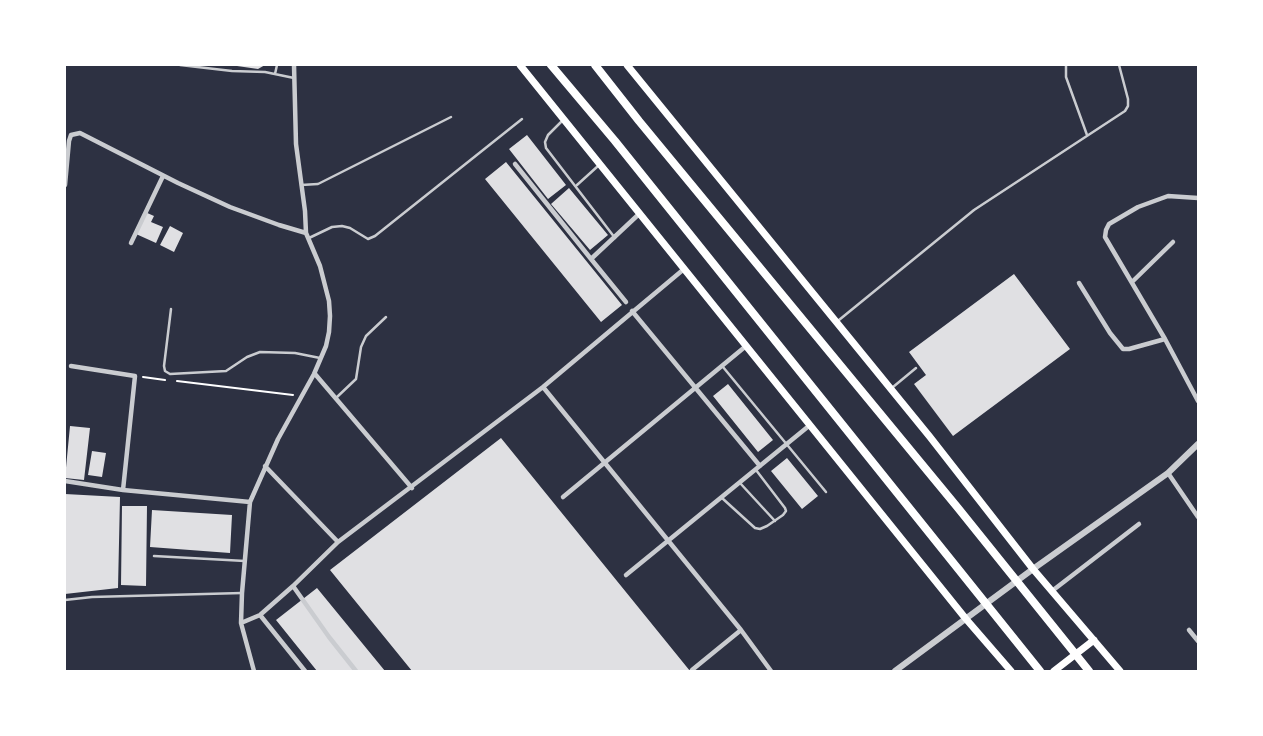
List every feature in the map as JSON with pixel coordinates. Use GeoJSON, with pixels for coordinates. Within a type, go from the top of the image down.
{"type":"FeatureCollection","features":[{"type":"Feature","properties":{"kind":"highway"},"geometry":{"type":"LineString","coordinates":[[551,65],[1040,671]]}},
{"type":"Feature","properties":{"kind":"highway"},"geometry":{"type":"LineString","coordinates":[[595,65],[1090,671]]}},
{"type":"Feature","properties":{"kind":"main road"},"geometry":{"type":"LineString","coordinates":[[520,65],[1011,671]]}},
{"type":"Feature","properties":{"kind":"main road"},"geometry":{"type":"LineString","coordinates":[[626,65],[930,437],[1033,569],[1120,671]]}},
{"type":"Feature","properties":{"kind":"main road"},"geometry":{"type":"LineString","coordinates":[[1054,671],[1094,640]]}},
{"type":"Feature","properties":{"kind":"street"},"geometry":{"type":"LineString","coordinates":[[254,671],[241,623],[250,502],[265,466],[327,346],[330,316],[320,266],[307,236],[296,144],[294,65]]}},
{"type":"Feature","properties":{"kind":"street"},"geometry":{"type":"LineString","coordinates":[[65,185],[69,141],[71,135],[80,133],[230,207],[307,236]]}},
{"type":"Feature","properties":{"kind":"street"},"geometry":{"type":"LineString","coordinates":[[515,164],[626,302]]}},
{"type":"Feature","properties":{"kind":"street"},"geometry":{"type":"LineString","coordinates":[[131,243],[163,176]]}},
{"type":"Feature","properties":{"kind":"street"},"geometry":{"type":"LineString","coordinates":[[1198,198],[1168,196],[1138,207],[1109,224],[1105,237],[1198,401]]}},
{"type":"Feature","properties":{"kind":"street"},"geometry":{"type":"LineString","coordinates":[[591,259],[640,213]]}},
{"type":"Feature","properties":{"kind":"street"},"geometry":{"type":"LineString","coordinates":[[1132,282],[1173,242]]}},
{"type":"Feature","properties":{"kind":"street"},"geometry":{"type":"LineString","coordinates":[[241,623],[260,615],[338,542],[542,387],[685,268]]}},
{"type":"Feature","properties":{"kind":"street"},"geometry":{"type":"LineString","coordinates":[[1079,283],[1123,349],[1164,339]]}},
{"type":"Feature","properties":{"kind":"street"},"geometry":{"type":"LineString","coordinates":[[632,311],[758,468]]}},
{"type":"Feature","properties":{"kind":"street"},"geometry":{"type":"LineString","coordinates":[[563,497],[747,345]]}},
{"type":"Feature","properties":{"kind":"street"},"geometry":{"type":"LineString","coordinates":[[71,366],[135,376],[122,490]]}},
{"type":"Feature","properties":{"kind":"street"},"geometry":{"type":"LineString","coordinates":[[314,374],[412,488]]}},
{"type":"Feature","properties":{"kind":"street"},"geometry":{"type":"LineString","coordinates":[[542,387],[741,630],[771,671]]}},
{"type":"Feature","properties":{"kind":"street"},"geometry":{"type":"LineString","coordinates":[[626,575],[811,424]]}},
{"type":"Feature","properties":{"kind":"street"},"geometry":{"type":"LineString","coordinates":[[895,671],[1168,473],[1198,444]]}},
{"type":"Feature","properties":{"kind":"street"},"geometry":{"type":"LineString","coordinates":[[265,466],[338,542]]}},
{"type":"Feature","properties":{"kind":"street"},"geometry":{"type":"LineString","coordinates":[[1168,473],[1198,517]]}},
{"type":"Feature","properties":{"kind":"street"},"geometry":{"type":"LineString","coordinates":[[65,481],[122,490],[250,502]]}},
{"type":"Feature","properties":{"kind":"street"},"geometry":{"type":"LineString","coordinates":[[1052,591],[1139,524]]}},
{"type":"Feature","properties":{"kind":"street"},"geometry":{"type":"LineString","coordinates":[[293,586],[356,671]]}},
{"type":"Feature","properties":{"kind":"street"},"geometry":{"type":"LineString","coordinates":[[260,615],[305,671]]}},
{"type":"Feature","properties":{"kind":"street"},"geometry":{"type":"LineString","coordinates":[[692,670],[741,630]]}},
{"type":"Feature","properties":{"kind":"street"},"geometry":{"type":"LineString","coordinates":[[1189,630],[1198,641]]}},
{"type":"Feature","properties":{"kind":"lane"},"geometry":{"type":"LineString","coordinates":[[180,65],[293,78]]}},
{"type":"Feature","properties":{"kind":"lane"},"geometry":{"type":"LineString","coordinates":[[275,74],[277,65]]}},
{"type":"Feature","properties":{"kind":"lane"},"geometry":{"type":"LineString","coordinates":[[1066,65],[1066,77],[1087,136]]}},
{"type":"Feature","properties":{"kind":"lane"},"geometry":{"type":"LineString","coordinates":[[836,322],[974,210],[1125,111],[1128,99],[1119,65]]}},
{"type":"Feature","properties":{"kind":"lane"},"geometry":{"type":"LineString","coordinates":[[301,185],[318,184],[451,117]]}},
{"type":"Feature","properties":{"kind":"lane"},"geometry":{"type":"LineString","coordinates":[[307,236],[342,226],[368,239],[375,236],[522,119]]}},
{"type":"Feature","properties":{"kind":"lane"},"geometry":{"type":"LineString","coordinates":[[564,119],[551,130],[545,142],[546,148],[615,238]]}},
{"type":"Feature","properties":{"kind":"lane"},"geometry":{"type":"LineString","coordinates":[[576,186],[600,164]]}},
{"type":"Feature","properties":{"kind":"lane"},"geometry":{"type":"LineString","coordinates":[[171,309],[164,366],[170,374],[226,371],[260,352],[295,352],[320,358]]}},
{"type":"Feature","properties":{"kind":"lane"},"geometry":{"type":"LineString","coordinates":[[335,399],[356,379],[361,347],[366,337],[386,317]]}},
{"type":"Feature","properties":{"kind":"lane"},"geometry":{"type":"LineString","coordinates":[[722,366],[825,492]]}},
{"type":"Feature","properties":{"kind":"lane"},"geometry":{"type":"LineString","coordinates":[[891,389],[916,368]]}},
{"type":"Feature","properties":{"kind":"lane"},"geometry":{"type":"LineString","coordinates":[[722,498],[755,528],[760,529],[775,521],[786,511],[758,468]]}},
{"type":"Feature","properties":{"kind":"lane"},"geometry":{"type":"LineString","coordinates":[[740,483],[775,521]]}},
{"type":"Feature","properties":{"kind":"lane"},"geometry":{"type":"LineString","coordinates":[[154,556],[245,561]]}},
{"type":"Feature","properties":{"kind":"lane"},"geometry":{"type":"LineString","coordinates":[[65,600],[242,593]]}},
{"type":"Feature","properties":{"kind":"path"},"geometry":{"type":"LineString","coordinates":[[135,376],[163,380]]}},
{"type":"Feature","properties":{"kind":"path"},"geometry":{"type":"LineString","coordinates":[[177,381],[302,396]]}},
{"type":"Feature","properties":{"kind":"building"},"geometry":{"type":"Polygon","coordinates":[[[237,65],[265,65],[258,69],[237,65]]]}},
{"type":"Feature","properties":{"kind":"building"},"geometry":{"type":"Polygon","coordinates":[[[527,135],[566,185],[548,199],[509,149],[527,135]]]}},
{"type":"Feature","properties":{"kind":"building"},"geometry":{"type":"Polygon","coordinates":[[[506,162],[622,305],[601,322],[485,179],[506,162]]]}},
{"type":"Feature","properties":{"kind":"building"},"geometry":{"type":"Polygon","coordinates":[[[569,188],[608,235],[590,250],[551,204],[569,188]]]}},
{"type":"Feature","properties":{"kind":"building"},"geometry":{"type":"Polygon","coordinates":[[[145,212],[154,216],[151,222],[163,227],[156,243],[136,234],[145,212]]]}},
{"type":"Feature","properties":{"kind":"building"},"geometry":{"type":"Polygon","coordinates":[[[170,226],[183,233],[174,252],[160,245],[170,226]]]}},
{"type":"Feature","properties":{"kind":"building"},"geometry":{"type":"Polygon","coordinates":[[[1014,274],[1070,349],[953,436],[914,384],[926,375],[909,352],[1014,274]]]}},
{"type":"Feature","properties":{"kind":"building"},"geometry":{"type":"Polygon","coordinates":[[[728,384],[773,440],[758,452],[713,396],[728,384]]]}},
{"type":"Feature","properties":{"kind":"building"},"geometry":{"type":"Polygon","coordinates":[[[70,426],[90,428],[84,480],[65,478],[70,426]]]}},
{"type":"Feature","properties":{"kind":"building"},"geometry":{"type":"Polygon","coordinates":[[[501,438],[690,671],[412,671],[330,570],[501,438]]]}},
{"type":"Feature","properties":{"kind":"building"},"geometry":{"type":"Polygon","coordinates":[[[92,451],[106,453],[102,477],[88,475],[92,451]]]}},
{"type":"Feature","properties":{"kind":"building"},"geometry":{"type":"Polygon","coordinates":[[[787,458],[818,496],[802,509],[771,471],[787,458]]]}},
{"type":"Feature","properties":{"kind":"building"},"geometry":{"type":"Polygon","coordinates":[[[65,494],[120,497],[118,588],[65,594],[65,494]]]}},
{"type":"Feature","properties":{"kind":"building"},"geometry":{"type":"Polygon","coordinates":[[[122,506],[147,506],[146,586],[121,585],[122,506]]]}},
{"type":"Feature","properties":{"kind":"building"},"geometry":{"type":"Polygon","coordinates":[[[152,510],[232,515],[230,553],[150,547],[152,510]]]}},
{"type":"Feature","properties":{"kind":"building"},"geometry":{"type":"Polygon","coordinates":[[[317,588],[385,671],[317,671],[276,620],[317,588]]]}}]}
